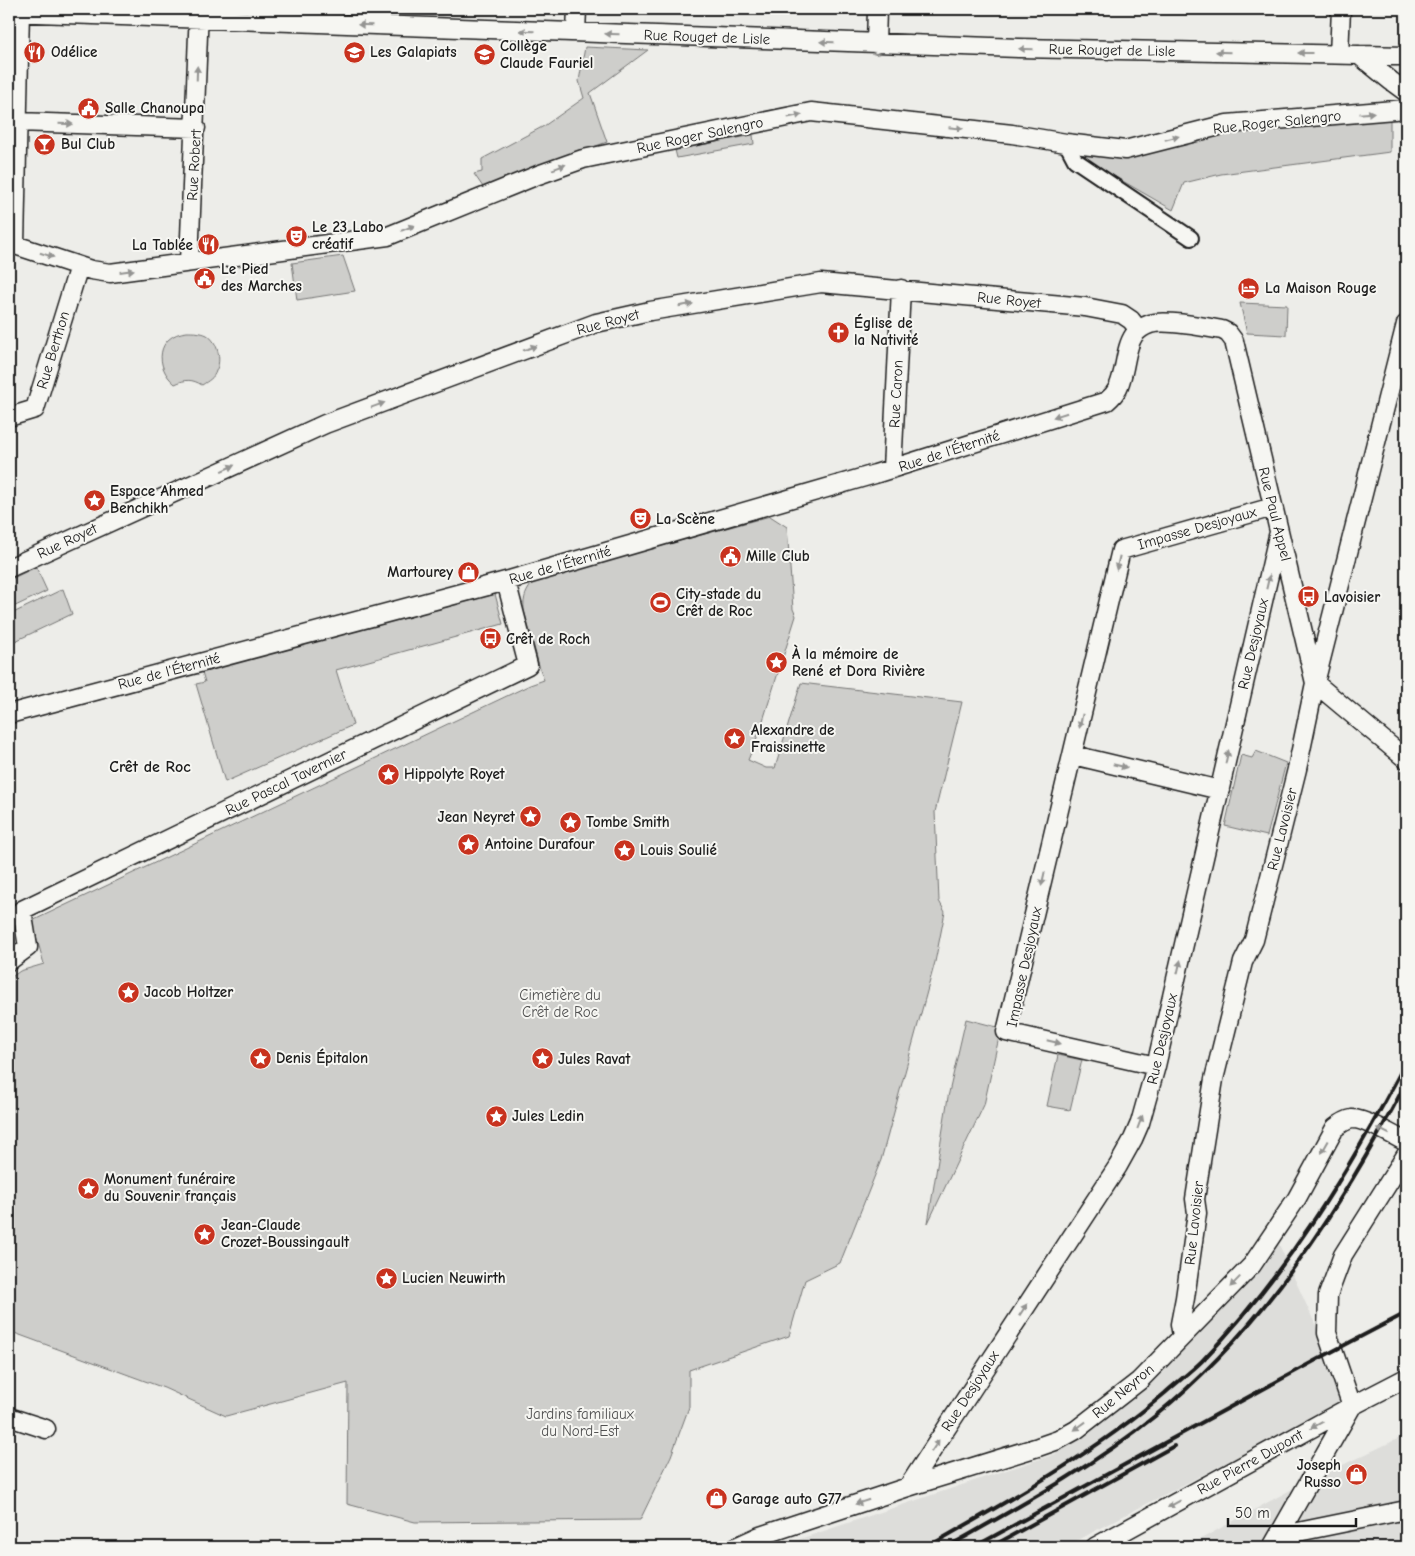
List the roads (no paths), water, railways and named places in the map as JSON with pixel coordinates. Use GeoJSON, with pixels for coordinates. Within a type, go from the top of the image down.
{"type":"FeatureCollection","features":[{"type":"Feature","properties":{"kind":"street"},"geometry":{"type":"LineString","coordinates":[[576,32],[577,9]]}},
{"type":"Feature","properties":{"kind":"street"},"geometry":{"type":"LineString","coordinates":[[876,44],[877,9]]}},
{"type":"Feature","properties":{"kind":"street"},"geometry":{"type":"LineString","coordinates":[[1339,54],[1341,9]]}},
{"type":"Feature","properties":{"kind":"street"},"geometry":{"type":"LineString","coordinates":[[12,244],[17,122],[16,11]]}},
{"type":"Feature","properties":{"kind":"street","name":"Rue Rouget de Lisle"},"geometry":{"type":"LineString","coordinates":[[16,11],[199,14],[876,44],[1406,56]]}},
{"type":"Feature","properties":{"kind":"street","name":"Rue Robert"},"geometry":{"type":"LineString","coordinates":[[189,262],[196,128],[199,14]]}},
{"type":"Feature","properties":{"kind":"street"},"geometry":{"type":"LineString","coordinates":[[1359,55],[1406,92]]}},
{"type":"Feature","properties":{"kind":"street","name":"Rue Roger Salengro"},"geometry":{"type":"LineString","coordinates":[[12,244],[79,266],[110,273],[388,236],[538,175],[583,159],[811,112],[1012,134],[1125,150],[1227,124],[1406,109]]}},
{"type":"Feature","properties":{"kind":"street"},"geometry":{"type":"LineString","coordinates":[[17,122],[196,128]]}},
{"type":"Feature","properties":{"kind":"street"},"geometry":{"type":"LineString","coordinates":[[1066,143],[1075,160],[1191,238]]}},
{"type":"Feature","properties":{"kind":"street","name":"Rue Berthon"},"geometry":{"type":"LineString","coordinates":[[9,417],[35,409],[79,266]]}},
{"type":"Feature","properties":{"kind":"street","name":"Rue Royet"},"geometry":{"type":"LineString","coordinates":[[9,568],[325,424],[596,323],[650,311],[821,283],[1085,307],[1122,314],[1131,320],[1139,330]]}},
{"type":"Feature","properties":{"kind":"street","name":"Rue Caron"},"geometry":{"type":"LineString","coordinates":[[892,469],[901,289]]}},
{"type":"Feature","properties":{"kind":"street","name":"Rue Paul Appel"},"geometry":{"type":"LineString","coordinates":[[1139,330],[1151,324],[1164,323],[1222,330],[1228,333],[1235,345],[1315,683]]}},
{"type":"Feature","properties":{"kind":"street","name":"Rue Lavoisier"},"geometry":{"type":"LineString","coordinates":[[1182,1336],[1180,1324],[1197,1213],[1195,1199],[1214,1079],[1243,962],[1254,940],[1278,847],[1315,683],[1406,326]]}},
{"type":"Feature","properties":{"kind":"street","name":"Rue de l'Éternité"},"geometry":{"type":"LineString","coordinates":[[9,714],[506,581],[892,469],[1107,400],[1115,395],[1130,344],[1139,330]]}},
{"type":"Feature","properties":{"kind":"street","name":"Impasse Desjoyaux"},"geometry":{"type":"LineString","coordinates":[[1156,1066],[1006,1032],[1121,550],[1273,507]]}},
{"type":"Feature","properties":{"kind":"street","name":"Rue Desjoyaux"},"geometry":{"type":"LineString","coordinates":[[908,1487],[1134,1139],[1145,1110],[1156,1066],[1279,533]]}},
{"type":"Feature","properties":{"kind":"street","name":"Rue Pascal Tavernier"},"geometry":{"type":"LineString","coordinates":[[9,961],[28,947],[22,910],[528,665],[506,581]]}},
{"type":"Feature","properties":{"kind":"street"},"geometry":{"type":"LineString","coordinates":[[1315,683],[1406,759]]}},
{"type":"Feature","properties":{"kind":"street"},"geometry":{"type":"LineString","coordinates":[[1073,755],[1220,790]]}},
{"type":"Feature","properties":{"kind":"street","name":"Rue Neyron"},"geometry":{"type":"LineString","coordinates":[[736,1547],[760,1536],[908,1487],[1038,1447],[1076,1430],[1139,1381],[1252,1265],[1297,1198],[1335,1128],[1351,1119],[1360,1119],[1406,1142]]}},
{"type":"Feature","properties":{"kind":"street"},"geometry":{"type":"LineString","coordinates":[[1276,1540],[1352,1406],[1327,1333],[1328,1295],[1343,1255],[1406,1155]]}},
{"type":"Feature","properties":{"kind":"street","name":"Rue Pierre Dupont"},"geometry":{"type":"LineString","coordinates":[[1095,1547],[1406,1378]]}},
{"type":"Feature","properties":{"kind":"street"},"geometry":{"type":"LineString","coordinates":[[9,1417],[46,1429]]}},
{"type":"Feature","properties":{"kind":"street"},"geometry":{"type":"LineString","coordinates":[[1276,1540],[1298,1532],[1406,1510]]}},
{"type":"Feature","properties":{"kind":"railway"},"geometry":{"type":"LineString","coordinates":[[927,1547],[1020,1494],[1080,1456],[1138,1415],[1202,1361],[1262,1292],[1315,1219],[1385,1102],[1406,1062]]}},
{"type":"Feature","properties":{"kind":"railway"},"geometry":{"type":"LineString","coordinates":[[947,1547],[1054,1486],[1131,1435],[1194,1381],[1231,1344],[1297,1263],[1327,1219],[1355,1175],[1406,1083]]}},
{"type":"Feature","properties":{"kind":"railway"},"geometry":{"type":"LineString","coordinates":[[974,1547],[1406,1313]]}},
{"type":"Feature","properties":{"kind":"railway"},"geometry":{"type":"LineString","coordinates":[[991,1547],[1174,1446]]}},
{"type":"Feature","properties":{"kind":"place","name":"Odélice"},"geometry":{"type":"Point","coordinates":[35,52]}},
{"type":"Feature","properties":{"kind":"place","name":"Les Galapiats"},"geometry":{"type":"Point","coordinates":[354,52]}},
{"type":"Feature","properties":{"kind":"place","name":"Collège Claude Fauriel"},"geometry":{"type":"Point","coordinates":[484,55]}},
{"type":"Feature","properties":{"kind":"place","name":"Salle Chanoupa"},"geometry":{"type":"Point","coordinates":[89,108]}},
{"type":"Feature","properties":{"kind":"place","name":"Bul Club"},"geometry":{"type":"Point","coordinates":[45,144]}},
{"type":"Feature","properties":{"kind":"place","name":"Le 23 Labo créatif"},"geometry":{"type":"Point","coordinates":[296,236]}},
{"type":"Feature","properties":{"kind":"place","name":"La Tablée"},"geometry":{"type":"Point","coordinates":[209,245]}},
{"type":"Feature","properties":{"kind":"place","name":"Le Pied des Marches"},"geometry":{"type":"Point","coordinates":[205,278]}},
{"type":"Feature","properties":{"kind":"place","name":"La Maison Rouge"},"geometry":{"type":"Point","coordinates":[1249,288]}},
{"type":"Feature","properties":{"kind":"place","name":"Église de la Nativité"},"geometry":{"type":"Point","coordinates":[838,332]}},
{"type":"Feature","properties":{"kind":"place","name":"Espace Ahmed Benchikh"},"geometry":{"type":"Point","coordinates":[94,500]}},
{"type":"Feature","properties":{"kind":"place","name":"La Scène"},"geometry":{"type":"Point","coordinates":[640,519]}},
{"type":"Feature","properties":{"kind":"place","name":"Mille Club"},"geometry":{"type":"Point","coordinates":[730,556]}},
{"type":"Feature","properties":{"kind":"place","name":"Martourey"},"geometry":{"type":"Point","coordinates":[469,572]}},
{"type":"Feature","properties":{"kind":"place","name":"Lavoisier"},"geometry":{"type":"Point","coordinates":[1308,597]}},
{"type":"Feature","properties":{"kind":"place","name":"City-stade du Crêt de Roc"},"geometry":{"type":"Point","coordinates":[660,603]}},
{"type":"Feature","properties":{"kind":"place","name":"Crêt de Roch"},"geometry":{"type":"Point","coordinates":[490,639]}},
{"type":"Feature","properties":{"kind":"place","name":"À la mémoire de René et Dora Rivière"},"geometry":{"type":"Point","coordinates":[776,663]}},
{"type":"Feature","properties":{"kind":"place","name":"Alexandre de Fraissinette"},"geometry":{"type":"Point","coordinates":[735,739]}},
{"type":"Feature","properties":{"kind":"place","name":"Hippolyte Royet"},"geometry":{"type":"Point","coordinates":[388,774]}},
{"type":"Feature","properties":{"kind":"place","name":"Jean Neyret"},"geometry":{"type":"Point","coordinates":[531,817]}},
{"type":"Feature","properties":{"kind":"place","name":"Tombe Smith"},"geometry":{"type":"Point","coordinates":[570,822]}},
{"type":"Feature","properties":{"kind":"place","name":"Antoine Durafour"},"geometry":{"type":"Point","coordinates":[469,844]}},
{"type":"Feature","properties":{"kind":"place","name":"Louis Soulié"},"geometry":{"type":"Point","coordinates":[624,850]}},
{"type":"Feature","properties":{"kind":"place","name":"Jacob Holtzer"},"geometry":{"type":"Point","coordinates":[128,992]}},
{"type":"Feature","properties":{"kind":"place","name":"Denis Épitalon"},"geometry":{"type":"Point","coordinates":[260,1058]}},
{"type":"Feature","properties":{"kind":"place","name":"Jules Ravat"},"geometry":{"type":"Point","coordinates":[542,1059]}},
{"type":"Feature","properties":{"kind":"place","name":"Jules Ledin"},"geometry":{"type":"Point","coordinates":[496,1116]}},
{"type":"Feature","properties":{"kind":"place","name":"Monument funéraire du Souvenir français"},"geometry":{"type":"Point","coordinates":[88,1188]}},
{"type":"Feature","properties":{"kind":"place","name":"Jean-Claude Crozet-Boussingault"},"geometry":{"type":"Point","coordinates":[205,1234]}},
{"type":"Feature","properties":{"kind":"place","name":"Lucien Neuwirth"},"geometry":{"type":"Point","coordinates":[386,1278]}},
{"type":"Feature","properties":{"kind":"place","name":"Joseph Russo"},"geometry":{"type":"Point","coordinates":[1357,1474]}},
{"type":"Feature","properties":{"kind":"place","name":"Garage auto G77"},"geometry":{"type":"Point","coordinates":[716,1499]}},
{"type":"Feature","properties":{"kind":"district","name":"Crêt de Roc"},"geometry":{"type":"Point","coordinates":[150,766]}},
{"type":"Feature","properties":{"kind":"park label","name":"Cimetière du Crêt de Roc"},"geometry":{"type":"Point","coordinates":[560,1004]}},
{"type":"Feature","properties":{"kind":"park label","name":"Jardins familiaux du Nord-Est"},"geometry":{"type":"Point","coordinates":[580,1422]}}]}
